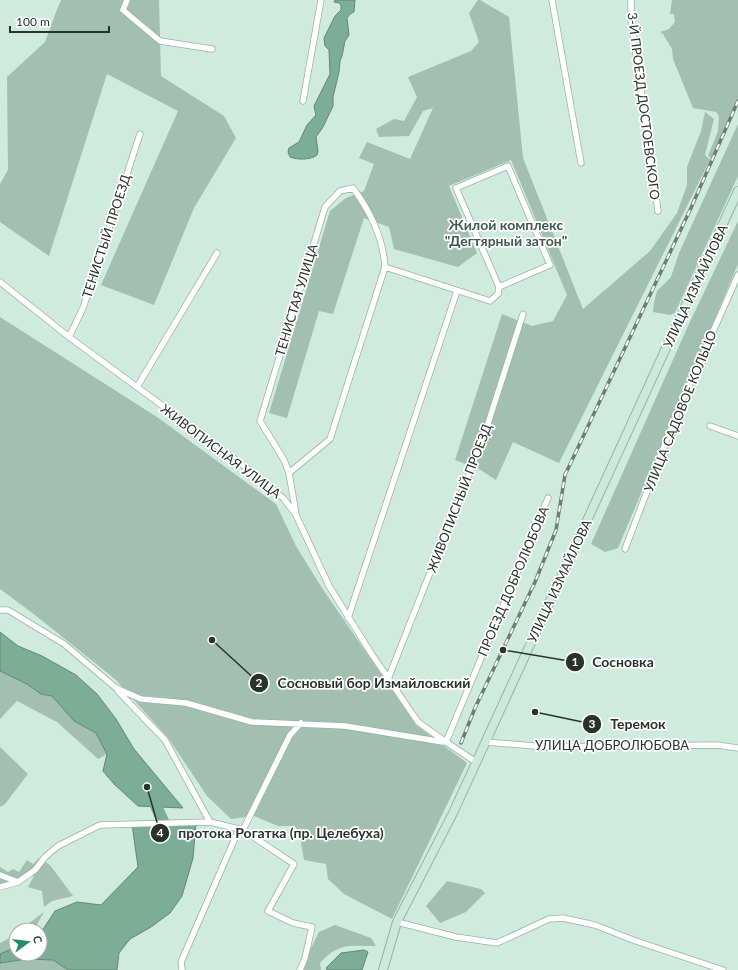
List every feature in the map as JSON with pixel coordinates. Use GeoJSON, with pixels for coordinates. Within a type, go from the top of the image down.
{"type":"FeatureCollection","features":[{"type":"Feature","properties":{"kind":"main road","name":"УЛИЦА ИЗМАЙЛОВА"},"geometry":{"type":"LineString","coordinates":[[383,970],[397,922],[453,812],[486,742],[738,191]]}},
{"type":"Feature","properties":{"kind":"street"},"geometry":{"type":"LineString","coordinates":[[127,0],[123,10],[160,41],[212,49]]}},
{"type":"Feature","properties":{"kind":"street"},"geometry":{"type":"LineString","coordinates":[[303,101],[321,0]]}},
{"type":"Feature","properties":{"kind":"street"},"geometry":{"type":"LineString","coordinates":[[552,0],[581,163]]}},
{"type":"Feature","properties":{"kind":"street","name":"3-Й ПРОЕЗД ДОСТОЕВСКОГО"},"geometry":{"type":"LineString","coordinates":[[631,0],[634,35],[658,211]]}},
{"type":"Feature","properties":{"kind":"street","name":"ТЕНИСТЫЙ ПРОЕЗД"},"geometry":{"type":"LineString","coordinates":[[68,337],[83,308],[140,134]]}},
{"type":"Feature","properties":{"kind":"street"},"geometry":{"type":"LineString","coordinates":[[289,473],[330,439],[385,266],[490,301],[498,294],[499,287],[456,188],[508,166],[550,266],[499,287]]}},
{"type":"Feature","properties":{"kind":"street","name":"ТЕНИСТАЯ УЛИЦА"},"geometry":{"type":"LineString","coordinates":[[296,515],[289,473],[284,460],[260,420],[325,207],[340,191],[353,188],[363,200],[379,232],[385,266]]}},
{"type":"Feature","properties":{"kind":"street"},"geometry":{"type":"LineString","coordinates":[[137,387],[217,253]]}},
{"type":"Feature","properties":{"kind":"street","name":"УЛИЦА САДОВОЕ КОЛЬЦО"},"geometry":{"type":"LineString","coordinates":[[625,549],[677,413],[738,275]]}},
{"type":"Feature","properties":{"kind":"street","name":"ЖИВОПИСНАЯ УЛИЦА"},"geometry":{"type":"LineString","coordinates":[[0,282],[68,337],[243,465],[284,499],[296,515],[329,586],[388,679],[418,722],[446,742]]}},
{"type":"Feature","properties":{"kind":"street"},"geometry":{"type":"LineString","coordinates":[[348,618],[457,291]]}},
{"type":"Feature","properties":{"kind":"street","name":"ЖИВОПИСНЫЙ ПРОЕЗД"},"geometry":{"type":"LineString","coordinates":[[388,679],[484,436],[522,314]]}},
{"type":"Feature","properties":{"kind":"street"},"geometry":{"type":"LineString","coordinates":[[710,426],[738,436]]}},
{"type":"Feature","properties":{"kind":"street","name":"ПРОЕЗД ДОБРОЛЮБОВА"},"geometry":{"type":"LineString","coordinates":[[446,742],[548,498]]}},
{"type":"Feature","properties":{"kind":"street"},"geometry":{"type":"LineString","coordinates":[[0,610],[8,610],[64,644],[116,688],[165,740],[210,822]]}},
{"type":"Feature","properties":{"kind":"street"},"geometry":{"type":"LineString","coordinates":[[116,688],[141,699],[186,703],[252,722],[345,726],[446,742],[476,762]]}},
{"type":"Feature","properties":{"kind":"street"},"geometry":{"type":"LineString","coordinates":[[182,970],[181,962],[241,829],[290,735],[301,723]]}},
{"type":"Feature","properties":{"kind":"street","name":"УЛИЦА ДОБРОЛЮБОВА"},"geometry":{"type":"LineString","coordinates":[[486,742],[546,747],[717,745],[738,748]]}},
{"type":"Feature","properties":{"kind":"street"},"geometry":{"type":"LineString","coordinates":[[0,887],[18,882],[35,870],[45,857],[58,846],[100,825],[210,822],[241,829],[294,864],[268,911],[293,923],[312,928],[305,958],[300,970]]}},
{"type":"Feature","properties":{"kind":"street"},"geometry":{"type":"LineString","coordinates":[[0,875],[18,882]]}},
{"type":"Feature","properties":{"kind":"street"},"geometry":{"type":"LineString","coordinates":[[397,922],[456,937],[497,943],[549,919],[563,918],[595,925],[633,940],[723,970]]}},
{"type":"Feature","properties":{"kind":"shaded area"},"geometry":{"type":"Polygon","coordinates":[[[61,0],[159,0],[161,76],[224,116],[236,138],[194,208],[154,305],[101,285],[178,111],[107,74],[49,256],[0,222],[0,184],[8,170],[7,77],[45,42],[61,0]]]}},
{"type":"Feature","properties":{"kind":"shaded area"},"geometry":{"type":"Polygon","coordinates":[[[335,0],[355,0],[354,12],[347,18],[349,35],[345,41],[340,61],[333,97],[333,106],[323,127],[316,137],[318,151],[317,155],[308,159],[293,158],[290,157],[288,152],[289,148],[299,142],[307,125],[316,115],[314,106],[330,74],[329,50],[325,46],[324,38],[335,16],[341,10],[341,5],[334,2],[335,0]]]}},
{"type":"Feature","properties":{"kind":"shaded area"},"geometry":{"type":"Polygon","coordinates":[[[478,0],[509,17],[523,158],[583,309],[650,251],[677,213],[687,185],[687,167],[701,131],[705,112],[714,119],[705,155],[710,160],[559,463],[513,442],[496,480],[479,469],[455,460],[502,314],[532,326],[553,321],[567,295],[511,160],[449,186],[477,253],[458,267],[394,249],[389,227],[364,218],[333,314],[319,311],[287,418],[269,413],[330,211],[346,198],[364,191],[374,164],[359,158],[367,142],[410,159],[433,108],[423,111],[409,136],[379,137],[376,129],[394,119],[404,121],[417,97],[408,77],[471,51],[479,42],[469,13],[478,0]]]}},
{"type":"Feature","properties":{"kind":"shaded area"},"geometry":{"type":"Polygon","coordinates":[[[672,0],[738,0],[738,99],[711,158],[708,156],[718,131],[719,116],[716,112],[693,108],[673,59],[672,49],[663,34],[660,32],[669,29],[675,22],[674,14],[670,14],[672,0]]]}},
{"type":"Feature","properties":{"kind":"shaded area"},"geometry":{"type":"Polygon","coordinates":[[[738,124],[738,176],[675,313],[670,315],[653,312],[657,291],[671,277],[679,253],[738,124]]]}},
{"type":"Feature","properties":{"kind":"shaded area"},"geometry":{"type":"Polygon","coordinates":[[[738,221],[738,264],[618,548],[605,552],[591,544],[688,326],[738,221]]]}},
{"type":"Feature","properties":{"kind":"shaded area"},"geometry":{"type":"Polygon","coordinates":[[[0,317],[157,417],[276,504],[296,546],[322,588],[416,725],[467,763],[392,919],[344,894],[328,879],[326,864],[304,860],[300,837],[295,826],[278,826],[254,816],[231,819],[207,796],[169,739],[116,680],[0,589],[0,317]]]}},
{"type":"Feature","properties":{"kind":"shaded area"},"geometry":{"type":"Polygon","coordinates":[[[0,632],[18,646],[42,656],[76,675],[97,694],[116,719],[134,749],[183,808],[138,806],[114,784],[103,771],[107,754],[96,733],[74,721],[52,696],[41,694],[27,684],[0,671],[0,632]]]}},
{"type":"Feature","properties":{"kind":"shaded area"},"geometry":{"type":"Polygon","coordinates":[[[0,671],[27,684],[41,694],[52,696],[74,721],[96,733],[107,754],[98,759],[57,722],[17,701],[0,719],[0,671]]]}},
{"type":"Feature","properties":{"kind":"shaded area"},"geometry":{"type":"Polygon","coordinates":[[[0,747],[28,774],[5,804],[0,807],[0,747]]]}},
{"type":"Feature","properties":{"kind":"shaded area"},"geometry":{"type":"Polygon","coordinates":[[[196,823],[193,858],[182,896],[170,913],[151,927],[130,939],[119,953],[117,970],[68,970],[53,960],[48,960],[48,922],[55,911],[77,902],[101,905],[138,867],[132,824],[196,823]]]}},
{"type":"Feature","properties":{"kind":"shaded area"},"geometry":{"type":"Polygon","coordinates":[[[39,858],[50,865],[73,896],[52,901],[44,907],[42,891],[28,887],[34,876],[27,873],[15,880],[0,884],[0,867],[8,872],[13,869],[19,872],[27,860],[33,864],[39,858]]]}},
{"type":"Feature","properties":{"kind":"shaded area"},"geometry":{"type":"Polygon","coordinates":[[[447,881],[481,889],[485,893],[466,912],[440,923],[426,906],[447,881]]]}},
{"type":"Feature","properties":{"kind":"shaded area"},"geometry":{"type":"Polygon","coordinates":[[[44,912],[38,922],[31,922],[44,912]]]}},
{"type":"Feature","properties":{"kind":"shaded area"},"geometry":{"type":"Polygon","coordinates":[[[335,925],[371,938],[376,946],[351,946],[339,948],[333,951],[320,963],[321,970],[303,970],[310,950],[319,932],[335,925]]]}},
{"type":"Feature","properties":{"kind":"shaded area"},"geometry":{"type":"Polygon","coordinates":[[[8,939],[8,951],[0,954],[0,943],[8,939]]]}},
{"type":"Feature","properties":{"kind":"shaded area"},"geometry":{"type":"Polygon","coordinates":[[[8,950],[8,962],[0,963],[0,954],[8,950]]]}},
{"type":"Feature","properties":{"kind":"shaded area"},"geometry":{"type":"Polygon","coordinates":[[[364,950],[368,952],[362,970],[327,970],[326,968],[341,953],[364,950]]]}},
{"type":"Feature","properties":{"kind":"shaded area"},"geometry":{"type":"Polygon","coordinates":[[[48,960],[53,960],[68,970],[0,970],[0,963],[48,962],[48,960]]]}},
{"type":"Feature","properties":{"kind":"waterway"},"geometry":{"type":"LineString","coordinates":[[150,793],[169,834]]}},
{"type":"Feature","properties":{"kind":"railway"},"geometry":{"type":"LineString","coordinates":[[461,743],[475,708],[535,582],[556,530],[565,475],[691,208],[738,101]]}},
{"type":"Feature","properties":{"kind":"place","name":"Сосновый бор Измайловский"},"geometry":{"type":"Point","coordinates":[212,640]}},
{"type":"Feature","properties":{"kind":"place","name":"Сосновка"},"geometry":{"type":"Point","coordinates":[503,650]}},
{"type":"Feature","properties":{"kind":"place","name":"Теремок"},"geometry":{"type":"Point","coordinates":[535,712]}},
{"type":"Feature","properties":{"kind":"place","name":"протока Рогатка (пр. Целебуха)"},"geometry":{"type":"Point","coordinates":[147,787]}},
{"type":"Feature","properties":{"kind":"district","name":"Жилой комплекс \"Дегтярный затон\""},"geometry":{"type":"Point","coordinates":[506,234]}}]}
